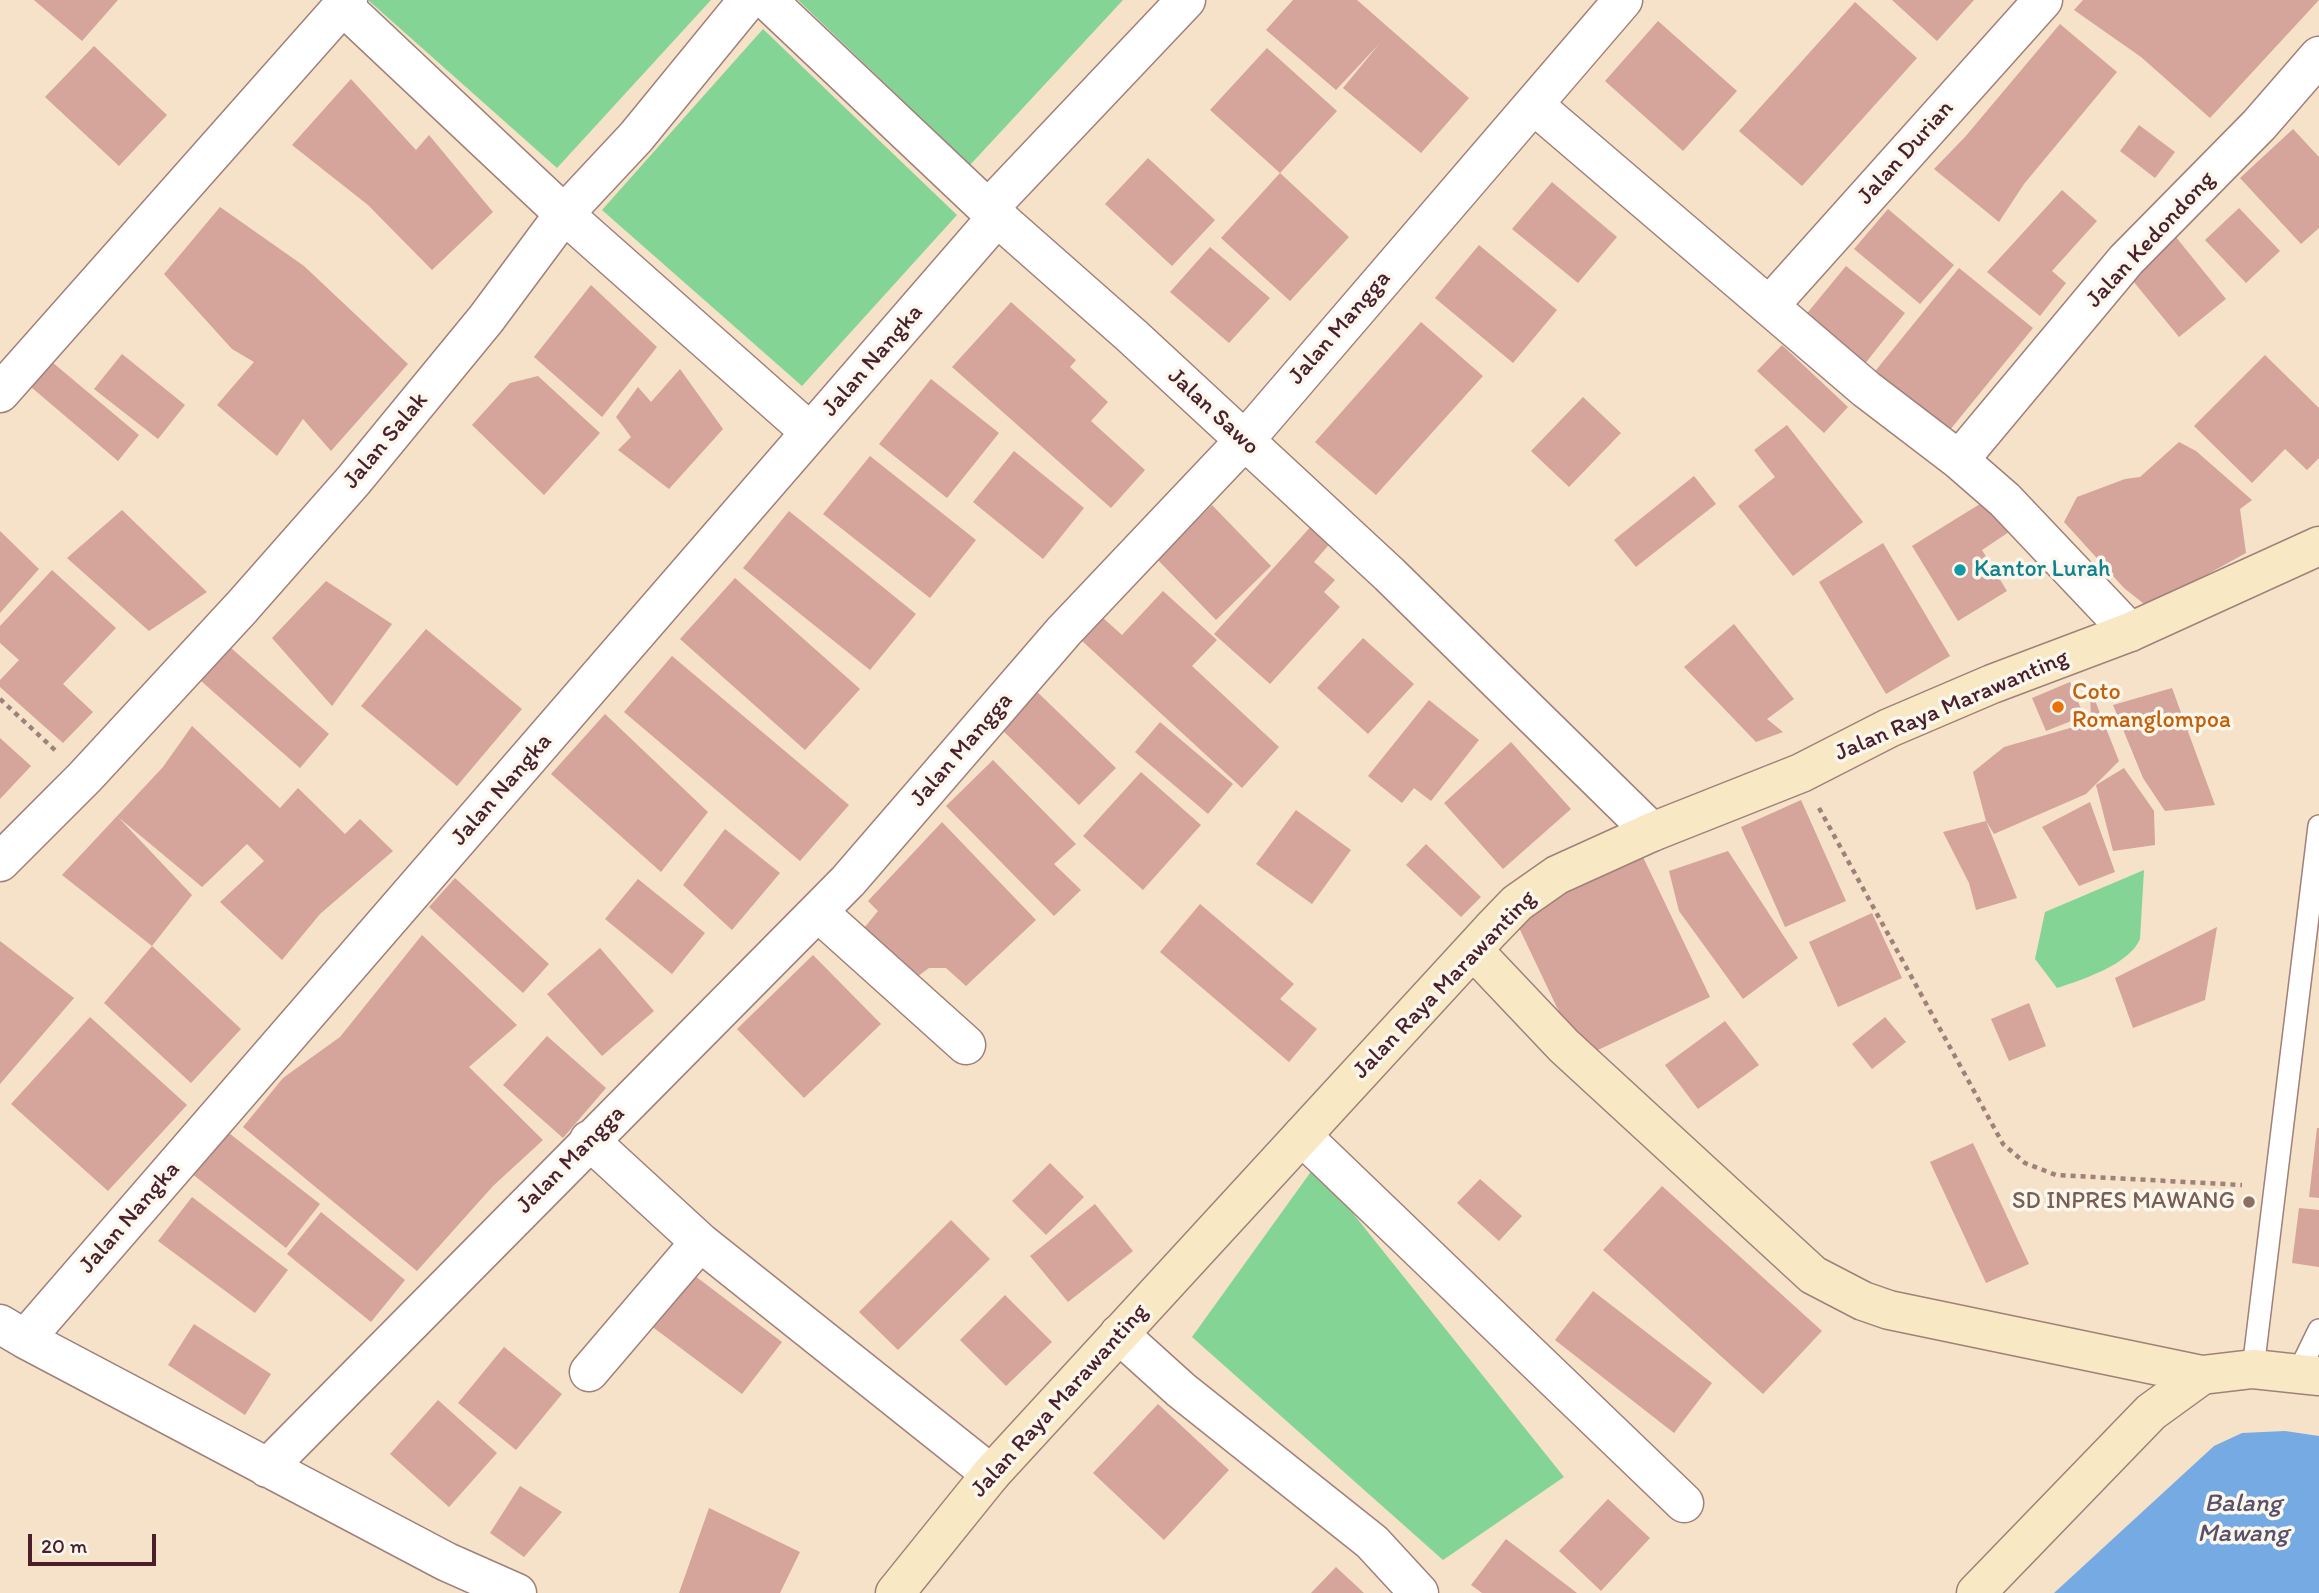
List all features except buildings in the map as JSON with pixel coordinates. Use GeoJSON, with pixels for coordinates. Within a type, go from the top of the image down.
{"type":"FeatureCollection","features":[{"type":"Feature","properties":{"kind":"street","name":"Jalan Salak"},"geometry":{"type":"LineString","coordinates":[[0,862],[85,777],[242,607],[353,481],[486,319],[564,215],[636,137],[748,0]]}},
{"type":"Feature","properties":{"kind":"street","name":"Jalan Sawo"},"geometry":{"type":"LineString","coordinates":[[767,0],[992,213],[1132,336],[1389,574],[1652,832]]}},
{"type":"Feature","properties":{"kind":"street","name":"Jalan Nangka"},"geometry":{"type":"LineString","coordinates":[[12,1331],[810,432],[992,213],[1186,0]]}},
{"type":"Feature","properties":{"kind":"street","name":"Jalan Mangga"},"geometry":{"type":"LineString","coordinates":[[267,1468],[589,1140],[818,912],[924,795],[1065,631],[1244,441],[1623,0]]}},
{"type":"Feature","properties":{"kind":"street","name":"Jalan Durian"},"geometry":{"type":"LineString","coordinates":[[1769,306],[2043,0]]}},
{"type":"Feature","properties":{"kind":"street"},"geometry":{"type":"LineString","coordinates":[[0,393],[346,3],[564,215],[810,432]]}},
{"type":"Feature","properties":{"kind":"street","name":"Jalan Kedondong"},"geometry":{"type":"LineString","coordinates":[[1959,460],[2126,260],[2259,125],[2319,56]]}},
{"type":"Feature","properties":{"kind":"street"},"geometry":{"type":"LineString","coordinates":[[1534,106],[1866,389],[1959,460],[2043,537],[2130,632]]}},
{"type":"Feature","properties":{"kind":"street","name":"Jalan Raya Marawanting"},"geometry":{"type":"LineString","coordinates":[[895,1593],[991,1474],[1500,921],[1534,889],[1652,832],[1801,773],[1889,728],[1992,684],[2130,632],[2319,546]]}},
{"type":"Feature","properties":{"kind":"street"},"geometry":{"type":"LineString","coordinates":[[818,912],[966,1045]]}},
{"type":"Feature","properties":{"kind":"street"},"geometry":{"type":"LineString","coordinates":[[1474,951],[1564,1046],[1813,1275],[1863,1301],[1889,1310],[2202,1375],[2253,1368],[2308,1375]]}},
{"type":"Feature","properties":{"kind":"street"},"geometry":{"type":"LineString","coordinates":[[1302,1136],[1684,1503]]}},
{"type":"Feature","properties":{"kind":"street"},"geometry":{"type":"LineString","coordinates":[[589,1140],[700,1242],[991,1474]]}},
{"type":"Feature","properties":{"kind":"street"},"geometry":{"type":"LineString","coordinates":[[589,1372],[700,1242]]}},
{"type":"Feature","properties":{"kind":"street"},"geometry":{"type":"LineString","coordinates":[[12,1331],[447,1562],[517,1593]]}},
{"type":"Feature","properties":{"kind":"street"},"geometry":{"type":"LineString","coordinates":[[1119,1334],[1181,1390],[1372,1542],[1419,1593]]}},
{"type":"Feature","properties":{"kind":"street"},"geometry":{"type":"LineString","coordinates":[[1976,1593],[2151,1412],[2202,1375]]}},
{"type":"Feature","properties":{"kind":"lane"},"geometry":{"type":"LineString","coordinates":[[2253,1368],[2319,826]]}},
{"type":"Feature","properties":{"kind":"lane"},"geometry":{"type":"LineString","coordinates":[[2308,1375],[2319,1330]]}},
{"type":"Feature","properties":{"kind":"path"},"geometry":{"type":"LineString","coordinates":[[0,699],[85,777]]}},
{"type":"Feature","properties":{"kind":"path"},"geometry":{"type":"LineString","coordinates":[[1801,773],[2003,1144],[2025,1163],[2056,1175],[2275,1186]]}},
{"type":"Feature","properties":{"kind":"green space"},"geometry":{"type":"Polygon","coordinates":[[[368,0],[711,0],[557,168],[368,0]]]}},
{"type":"Feature","properties":{"kind":"green space"},"geometry":{"type":"Polygon","coordinates":[[[798,0],[1123,0],[970,165],[798,0]]]}},
{"type":"Feature","properties":{"kind":"green space"},"geometry":{"type":"Polygon","coordinates":[[[763,29],[957,215],[802,386],[602,210],[763,29]]]}},
{"type":"Feature","properties":{"kind":"green space"},"geometry":{"type":"Polygon","coordinates":[[[2144,870],[2140,939],[2135,948],[2104,970],[2057,988],[2035,959],[2045,912],[2144,870]]]}},
{"type":"Feature","properties":{"kind":"green space"},"geometry":{"type":"Polygon","coordinates":[[[1315,1166],[1564,1477],[1443,1560],[1192,1337],[1315,1166]]]}},
{"type":"Feature","properties":{"kind":"water","name":"Balang Mawang"},"geometry":{"type":"Polygon","coordinates":[[[2285,1431],[2319,1436],[2319,1593],[2054,1593],[2214,1446],[2242,1433],[2285,1431]]]}},
{"type":"Feature","properties":{"kind":"place","name":"Kantor Lurah"},"geometry":{"type":"Point","coordinates":[1960,570]}},
{"type":"Feature","properties":{"kind":"place","name":"Coto Romanglompoa"},"geometry":{"type":"Point","coordinates":[2058,707]}},
{"type":"Feature","properties":{"kind":"place","name":"SD INPRES MAWANG"},"geometry":{"type":"Point","coordinates":[2249,1202]}}]}
